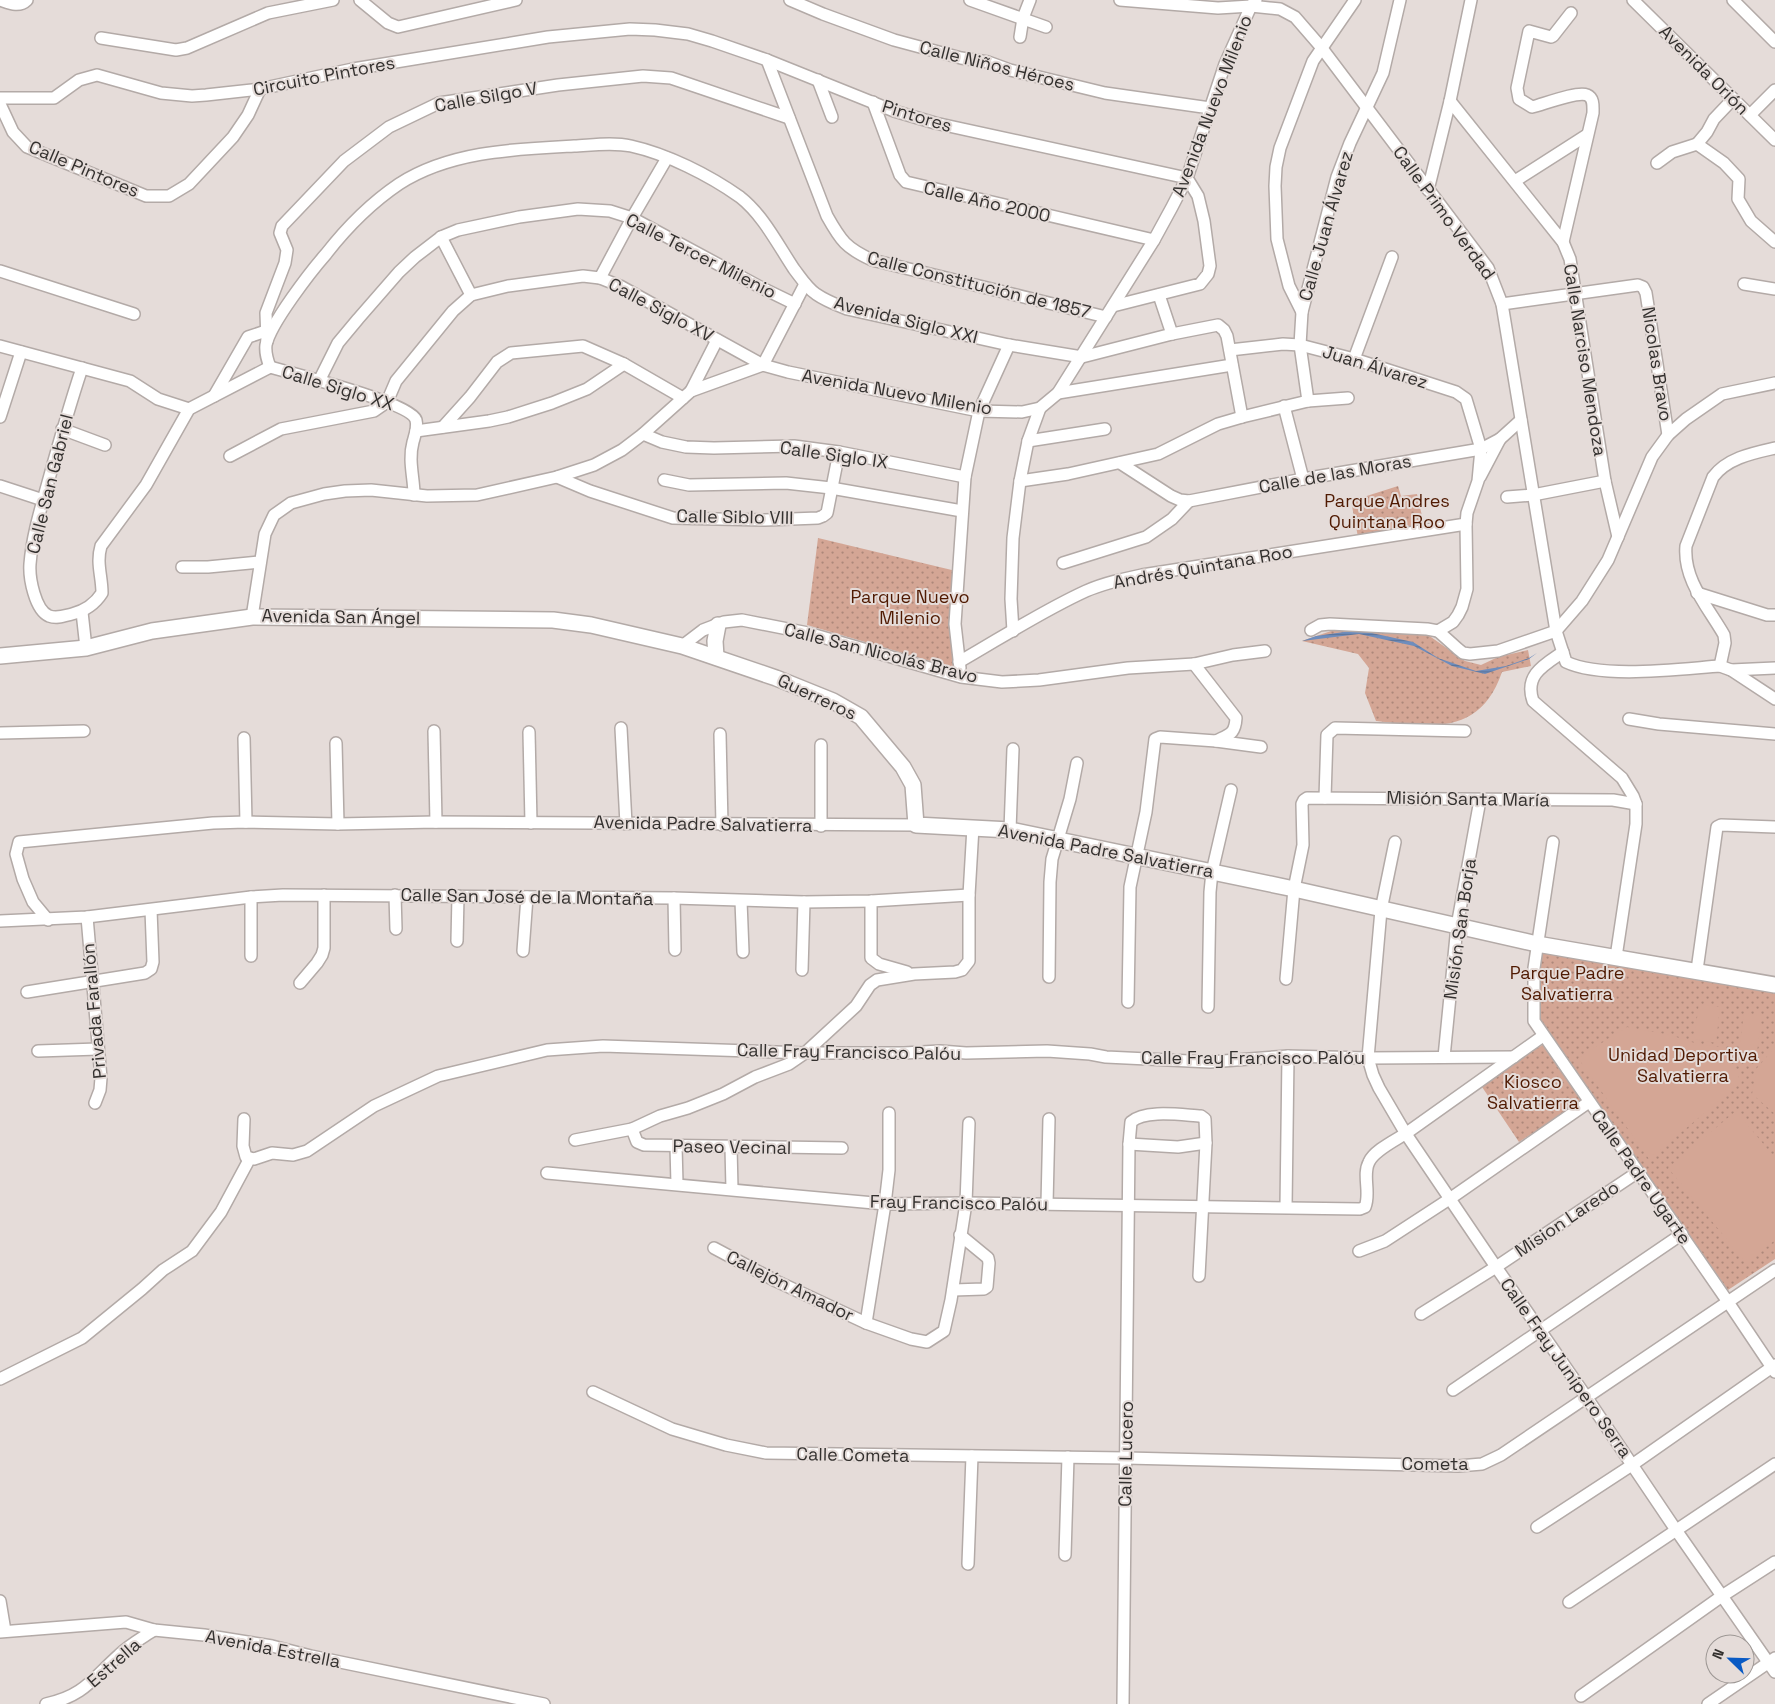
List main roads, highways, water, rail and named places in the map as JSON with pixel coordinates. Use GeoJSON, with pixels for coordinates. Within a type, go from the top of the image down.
{"type":"FeatureCollection","features":[{"type":"Feature","properties":{"kind":"main road","name":"Avenida San Ángel"},"geometry":{"type":"LineString","coordinates":[[0,656],[86,648],[152,631],[252,617],[553,620],[590,625],[682,646]]}},
{"type":"Feature","properties":{"kind":"main road"},"geometry":{"type":"LineString","coordinates":[[716,657],[715,641],[718,625]]}},
{"type":"Feature","properties":{"kind":"main road","name":"Guerreros"},"geometry":{"type":"LineString","coordinates":[[682,646],[776,678],[833,701],[861,717],[903,767],[913,785],[916,825]]}},
{"type":"Feature","properties":{"kind":"main road","name":"Avenida Padre Salvatierra"},"geometry":{"type":"LineString","coordinates":[[916,825],[1010,830],[1294,889],[1537,944],[1775,984]]}},
{"type":"Feature","properties":{"kind":"water"},"geometry":{"type":"Polygon","coordinates":[[[1358,630],[1413,642],[1438,658],[1476,671],[1506,666],[1529,658],[1537,653],[1529,659],[1485,674],[1452,666],[1414,646],[1359,634],[1302,641],[1316,636],[1358,630]]]}},
{"type":"Feature","properties":{"kind":"park label","name":"Parque Andres Quintana Roo"},"geometry":{"type":"Point","coordinates":[1387,511]}},
{"type":"Feature","properties":{"kind":"park label","name":"Parque Nuevo Milenio"},"geometry":{"type":"Point","coordinates":[910,607]}},
{"type":"Feature","properties":{"kind":"park label","name":"Parque Padre Salvatierra"},"geometry":{"type":"Point","coordinates":[1567,983]}},
{"type":"Feature","properties":{"kind":"park label","name":"Unidad Deportiva Salvatierra"},"geometry":{"type":"Point","coordinates":[1683,1065]}},
{"type":"Feature","properties":{"kind":"park label","name":"Kiosco Salvatierra"},"geometry":{"type":"Point","coordinates":[1533,1092]}}]}
